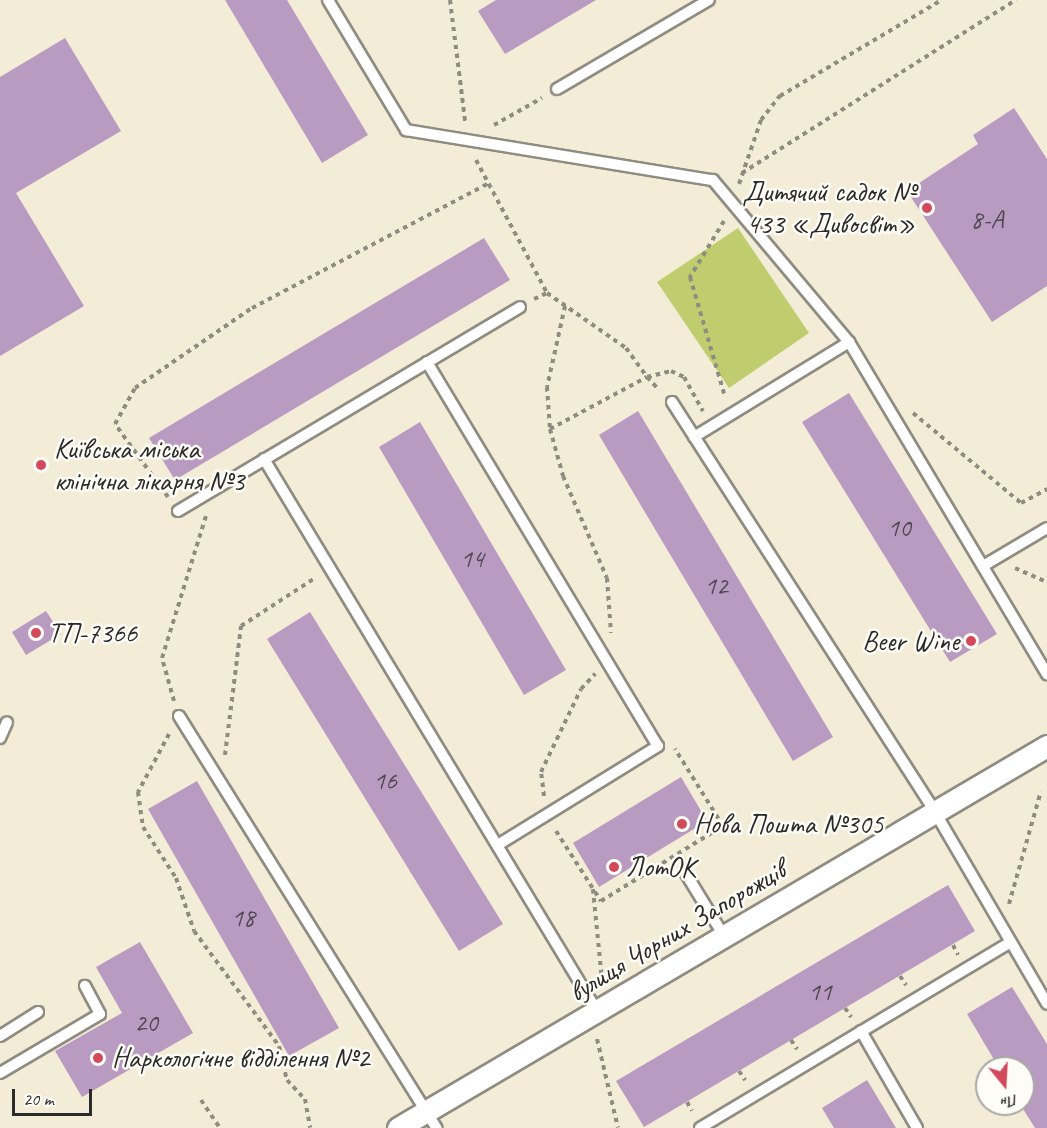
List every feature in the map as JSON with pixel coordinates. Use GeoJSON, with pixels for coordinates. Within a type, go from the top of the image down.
{"type":"FeatureCollection","features":[{"type":"Feature","properties":{"kind":"street","name":"вулиця Чорних Запорожців"},"geometry":{"type":"LineString","coordinates":[[398,1128],[431,1120],[600,1001],[724,936],[1047,746]]}},
{"type":"Feature","properties":{"kind":"lane"},"geometry":{"type":"LineString","coordinates":[[328,0],[406,130],[713,180],[849,342],[1047,674]]}},
{"type":"Feature","properties":{"kind":"lane"},"geometry":{"type":"LineString","coordinates":[[557,89],[709,0]]}},
{"type":"Feature","properties":{"kind":"lane"},"geometry":{"type":"LineString","coordinates":[[178,511],[520,307]]}},
{"type":"Feature","properties":{"kind":"lane"},"geometry":{"type":"LineString","coordinates":[[694,437],[849,342]]}},
{"type":"Feature","properties":{"kind":"lane"},"geometry":{"type":"LineString","coordinates":[[427,362],[598,650],[658,746],[498,845]]}},
{"type":"Feature","properties":{"kind":"lane"},"geometry":{"type":"LineString","coordinates":[[672,402],[934,812],[1047,1004]]}},
{"type":"Feature","properties":{"kind":"lane"},"geometry":{"type":"LineString","coordinates":[[264,459],[498,845],[600,1001]]}},
{"type":"Feature","properties":{"kind":"lane"},"geometry":{"type":"LineString","coordinates":[[983,566],[1047,528]]}},
{"type":"Feature","properties":{"kind":"lane"},"geometry":{"type":"LineString","coordinates":[[179,718],[431,1120]]}},
{"type":"Feature","properties":{"kind":"lane"},"geometry":{"type":"LineString","coordinates":[[0,738],[7,722]]}},
{"type":"Feature","properties":{"kind":"lane"},"geometry":{"type":"LineString","coordinates":[[686,874],[724,936]]}},
{"type":"Feature","properties":{"kind":"lane"},"geometry":{"type":"LineString","coordinates":[[707,1126],[1011,942]]}},
{"type":"Feature","properties":{"kind":"lane"},"geometry":{"type":"LineString","coordinates":[[0,1073],[100,1014],[85,986]]}},
{"type":"Feature","properties":{"kind":"lane"},"geometry":{"type":"LineString","coordinates":[[0,1036],[38,1012]]}},
{"type":"Feature","properties":{"kind":"lane"},"geometry":{"type":"LineString","coordinates":[[861,1031],[917,1128]]}},
{"type":"Feature","properties":{"kind":"path"},"geometry":{"type":"LineString","coordinates":[[450,0],[467,140],[487,184],[547,292],[626,348],[646,377]]}},
{"type":"Feature","properties":{"kind":"path"},"geometry":{"type":"LineString","coordinates":[[731,415],[690,277],[734,205],[741,174],[761,120],[780,96],[942,0]]}},
{"type":"Feature","properties":{"kind":"path"},"geometry":{"type":"LineString","coordinates":[[741,174],[1016,0]]}},
{"type":"Feature","properties":{"kind":"path"},"geometry":{"type":"LineString","coordinates":[[467,140],[557,89]]}},
{"type":"Feature","properties":{"kind":"path"},"geometry":{"type":"LineString","coordinates":[[178,511],[115,423],[135,388],[252,309],[487,184]]}},
{"type":"Feature","properties":{"kind":"path"},"geometry":{"type":"LineString","coordinates":[[565,306],[547,387],[550,429],[563,477],[607,578],[614,629],[598,650]]}},
{"type":"Feature","properties":{"kind":"path"},"geometry":{"type":"LineString","coordinates":[[550,429],[646,377],[670,371],[684,377],[712,426]]}},
{"type":"Feature","properties":{"kind":"path"},"geometry":{"type":"LineString","coordinates":[[882,396],[925,419],[1021,503],[1047,489]]}},
{"type":"Feature","properties":{"kind":"path"},"geometry":{"type":"LineString","coordinates":[[214,489],[162,658],[179,718],[138,792],[143,827],[176,878],[194,931],[279,1046],[287,1080],[305,1099],[310,1128]]}},
{"type":"Feature","properties":{"kind":"path"},"geometry":{"type":"LineString","coordinates":[[994,560],[1047,582]]}},
{"type":"Feature","properties":{"kind":"path"},"geometry":{"type":"LineString","coordinates":[[221,784],[241,626],[331,568]]}},
{"type":"Feature","properties":{"kind":"path"},"geometry":{"type":"LineString","coordinates":[[606,662],[581,688],[542,772],[546,815],[601,901],[723,826],[669,739],[658,746]]}},
{"type":"Feature","properties":{"kind":"path"},"geometry":{"type":"LineString","coordinates":[[1003,928],[1041,791]]}},
{"type":"Feature","properties":{"kind":"path"},"geometry":{"type":"LineString","coordinates":[[593,888],[600,1001]]}},
{"type":"Feature","properties":{"kind":"path"},"geometry":{"type":"LineString","coordinates":[[596,1051],[618,1128]]}},
{"type":"Feature","properties":{"kind":"path"},"geometry":{"type":"LineString","coordinates":[[201,1100],[220,1128]]}},
{"type":"Feature","properties":{"kind":"green space"},"geometry":{"type":"Polygon","coordinates":[[[738,228],[809,333],[729,388],[657,282],[738,228]]]}},
{"type":"Feature","properties":{"kind":"building"},"geometry":{"type":"Polygon","coordinates":[[[225,0],[287,0],[368,135],[322,163],[225,0]]]}},
{"type":"Feature","properties":{"kind":"building"},"geometry":{"type":"Polygon","coordinates":[[[496,0],[596,0],[505,54],[478,11],[496,0]]]}},
{"type":"Feature","properties":{"kind":"building"},"geometry":{"type":"Polygon","coordinates":[[[65,38],[121,131],[16,193],[84,306],[0,356],[0,77],[65,38]]]}},
{"type":"Feature","properties":{"kind":"building"},"geometry":{"type":"Polygon","coordinates":[[[1014,108],[1047,159],[1047,286],[992,322],[907,191],[978,144],[973,135],[1014,108]]]}},
{"type":"Feature","properties":{"kind":"building"},"geometry":{"type":"Polygon","coordinates":[[[484,238],[510,280],[175,480],[149,438],[484,238]]]}},
{"type":"Feature","properties":{"kind":"building"},"geometry":{"type":"Polygon","coordinates":[[[849,393],[997,634],[950,662],[802,422],[849,393]]]}},
{"type":"Feature","properties":{"kind":"building"},"geometry":{"type":"Polygon","coordinates":[[[638,411],[833,737],[793,761],[599,435],[638,411]]]}},
{"type":"Feature","properties":{"kind":"building"},"geometry":{"type":"Polygon","coordinates":[[[420,422],[566,670],[524,695],[379,447],[420,422]]]}},
{"type":"Feature","properties":{"kind":"building","name":"ТП-7366"},"geometry":{"type":"Polygon","coordinates":[[[46,611],[61,634],[26,655],[12,632],[46,611]]]}},
{"type":"Feature","properties":{"kind":"building"},"geometry":{"type":"Polygon","coordinates":[[[310,612],[503,924],[459,951],[267,639],[310,612]]]}},
{"type":"Feature","properties":{"kind":"building"},"geometry":{"type":"Polygon","coordinates":[[[681,777],[707,821],[599,887],[573,843],[681,777]]]}},
{"type":"Feature","properties":{"kind":"building"},"geometry":{"type":"Polygon","coordinates":[[[197,781],[339,1028],[289,1056],[148,809],[197,781]]]}},
{"type":"Feature","properties":{"kind":"building"},"geometry":{"type":"Polygon","coordinates":[[[948,885],[975,931],[644,1127],[616,1081],[948,885]]]}},
{"type":"Feature","properties":{"kind":"building"},"geometry":{"type":"Polygon","coordinates":[[[140,942],[193,1033],[82,1097],[55,1051],[122,1013],[96,967],[140,942]]]}},
{"type":"Feature","properties":{"kind":"building"},"geometry":{"type":"Polygon","coordinates":[[[1012,987],[1047,1044],[1047,1128],[1035,1128],[1028,1116],[1035,1116],[1035,1056],[992,1056],[967,1014],[1012,987]]]}},
{"type":"Feature","properties":{"kind":"building"},"geometry":{"type":"Polygon","coordinates":[[[867,1080],[896,1128],[834,1128],[822,1108],[867,1080]]]}},
{"type":"Feature","properties":{"kind":"place","name":"Дитячий садок № 433 «Дивосвіт»"},"geometry":{"type":"Point","coordinates":[927,208]}},
{"type":"Feature","properties":{"kind":"place","name":"Київська міська клінічна лікарня №3"},"geometry":{"type":"Point","coordinates":[41,465]}},
{"type":"Feature","properties":{"kind":"place","name":"ТП-7366"},"geometry":{"type":"Point","coordinates":[36,633]}},
{"type":"Feature","properties":{"kind":"place","name":"Beer Wine"},"geometry":{"type":"Point","coordinates":[971,641]}},
{"type":"Feature","properties":{"kind":"place","name":"Нова Пошта №305"},"geometry":{"type":"Point","coordinates":[682,824]}},
{"type":"Feature","properties":{"kind":"place","name":"ЛотОК"},"geometry":{"type":"Point","coordinates":[614,867]}},
{"type":"Feature","properties":{"kind":"place","name":"Наркологічне відділення №2"},"geometry":{"type":"Point","coordinates":[98,1058]}}]}
